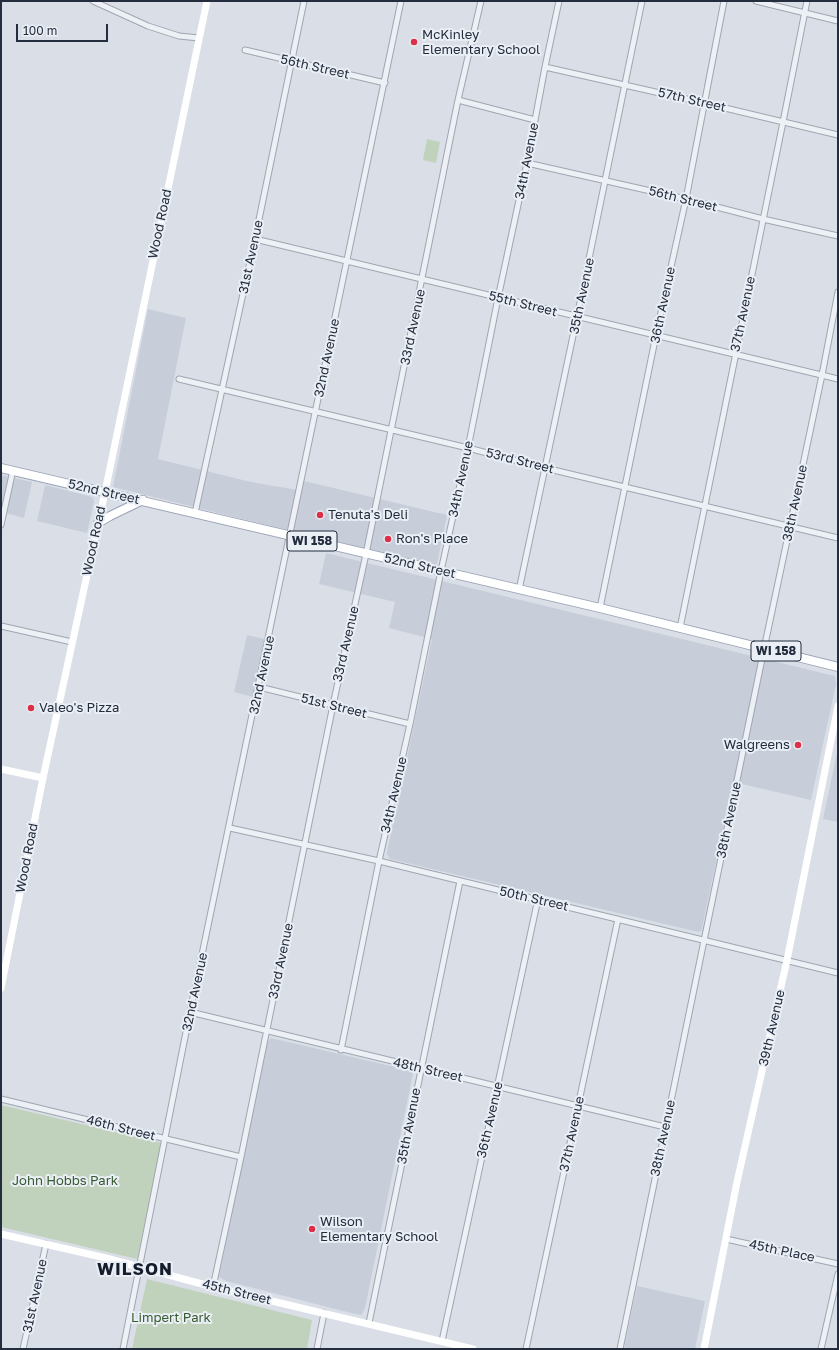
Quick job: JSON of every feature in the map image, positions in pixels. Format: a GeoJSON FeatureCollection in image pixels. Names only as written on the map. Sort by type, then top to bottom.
{"type":"FeatureCollection","features":[{"type":"Feature","properties":{"kind":"main road","name":"52nd Street"},"geometry":{"type":"LineString","coordinates":[[1,468],[600,608],[838,667]]}},
{"type":"Feature","properties":{"kind":"main road"},"geometry":{"type":"LineString","coordinates":[[98,523],[143,500]]}},
{"type":"Feature","properties":{"kind":"street"},"geometry":{"type":"LineString","coordinates":[[93,1],[148,26],[179,36],[199,38]]}},
{"type":"Feature","properties":{"kind":"street","name":"Wood Road"},"geometry":{"type":"LineString","coordinates":[[1,988],[3,968],[105,492],[206,1]]}},
{"type":"Feature","properties":{"kind":"street","name":"31st Avenue"},"geometry":{"type":"LineString","coordinates":[[195,513],[304,1]]}},
{"type":"Feature","properties":{"kind":"street","name":"32nd Avenue"},"geometry":{"type":"LineString","coordinates":[[122,1349],[190,1012],[291,536],[401,1]]}},
{"type":"Feature","properties":{"kind":"street","name":"33rd Avenue"},"geometry":{"type":"LineString","coordinates":[[213,1287],[305,844],[332,705],[366,554],[423,280],[458,100],[481,1]]}},
{"type":"Feature","properties":{"kind":"street","name":"34th Avenue"},"geometry":{"type":"LineString","coordinates":[[341,1050],[379,860],[410,724],[468,448],[559,1]]}},
{"type":"Feature","properties":{"kind":"street","name":"35th Avenue"},"geometry":{"type":"LineString","coordinates":[[519,590],[642,1]]}},
{"type":"Feature","properties":{"kind":"street","name":"36th Avenue"},"geometry":{"type":"LineString","coordinates":[[600,608],[656,335],[686,199],[724,1]]}},
{"type":"Feature","properties":{"kind":"street"},"geometry":{"type":"LineString","coordinates":[[756,1],[838,21]]}},
{"type":"Feature","properties":{"kind":"street","name":"37th Avenue"},"geometry":{"type":"LineString","coordinates":[[680,628],[807,1]]}},
{"type":"Feature","properties":{"kind":"street","name":"56th Street"},"geometry":{"type":"LineString","coordinates":[[245,50],[385,83]]}},
{"type":"Feature","properties":{"kind":"street","name":"57th Street"},"geometry":{"type":"LineString","coordinates":[[545,67],[838,135]]}},
{"type":"Feature","properties":{"kind":"street"},"geometry":{"type":"LineString","coordinates":[[458,100],[535,120]]}},
{"type":"Feature","properties":{"kind":"street","name":"56th Street"},"geometry":{"type":"LineString","coordinates":[[527,163],[686,199],[763,219],[838,236]]}},
{"type":"Feature","properties":{"kind":"street","name":"55th Street"},"geometry":{"type":"LineString","coordinates":[[254,239],[838,379]]}},
{"type":"Feature","properties":{"kind":"street","name":"38th Avenue"},"geometry":{"type":"LineString","coordinates":[[620,1349],[838,292]]}},
{"type":"Feature","properties":{"kind":"street","name":"53rd Street"},"geometry":{"type":"LineString","coordinates":[[179,379],[838,538]]}},
{"type":"Feature","properties":{"kind":"street"},"geometry":{"type":"LineString","coordinates":[[1,525],[13,470]]}},
{"type":"Feature","properties":{"kind":"street"},"geometry":{"type":"LineString","coordinates":[[1,626],[72,642]]}},
{"type":"Feature","properties":{"kind":"street","name":"51st Street"},"geometry":{"type":"LineString","coordinates":[[259,687],[410,724]]}},
{"type":"Feature","properties":{"kind":"street","name":"39th Avenue"},"geometry":{"type":"LineString","coordinates":[[704,1349],[737,1182],[787,960],[838,706]]}},
{"type":"Feature","properties":{"kind":"street"},"geometry":{"type":"LineString","coordinates":[[1,769],[43,778]]}},
{"type":"Feature","properties":{"kind":"street","name":"50th Street"},"geometry":{"type":"LineString","coordinates":[[230,828],[379,860],[838,973]]}},
{"type":"Feature","properties":{"kind":"street","name":"35th Avenue"},"geometry":{"type":"LineString","coordinates":[[369,1323],[460,881]]}},
{"type":"Feature","properties":{"kind":"street","name":"36th Avenue"},"geometry":{"type":"LineString","coordinates":[[442,1342],[538,899]]}},
{"type":"Feature","properties":{"kind":"street","name":"37th Avenue"},"geometry":{"type":"LineString","coordinates":[[526,1349],[618,919]]}},
{"type":"Feature","properties":{"kind":"street","name":"48th Street"},"geometry":{"type":"LineString","coordinates":[[190,1012],[341,1050],[665,1127]]}},
{"type":"Feature","properties":{"kind":"street","name":"46th Street"},"geometry":{"type":"LineString","coordinates":[[1,1099],[241,1157]]}},
{"type":"Feature","properties":{"kind":"street","name":"45th Street"},"geometry":{"type":"LineString","coordinates":[[1,1234],[139,1267],[213,1287],[473,1349]]}},
{"type":"Feature","properties":{"kind":"street","name":"45th Place"},"geometry":{"type":"LineString","coordinates":[[726,1239],[838,1264]]}},
{"type":"Feature","properties":{"kind":"street","name":"31st Avenue"},"geometry":{"type":"LineString","coordinates":[[23,1349],[46,1244]]}},
{"type":"Feature","properties":{"kind":"street"},"geometry":{"type":"LineString","coordinates":[[821,1349],[838,1274]]}},
{"type":"Feature","properties":{"kind":"street"},"geometry":{"type":"LineString","coordinates":[[317,1349],[324,1313]]}},
{"type":"Feature","properties":{"kind":"shaded area"},"geometry":{"type":"Polygon","coordinates":[[[148,309],[186,318],[158,459],[251,482],[298,490],[300,480],[447,515],[437,564],[421,563],[113,487],[148,309]]]}},
{"type":"Feature","properties":{"kind":"shaded area"},"geometry":{"type":"Polygon","coordinates":[[[1,475],[32,482],[24,518],[1,512],[1,475]]]}},
{"type":"Feature","properties":{"kind":"shaded area"},"geometry":{"type":"Polygon","coordinates":[[[45,485],[93,498],[94,502],[87,533],[37,521],[45,485]]]}},
{"type":"Feature","properties":{"kind":"shaded area"},"geometry":{"type":"Polygon","coordinates":[[[326,553],[835,676],[836,684],[811,800],[733,782],[702,928],[701,931],[698,932],[390,859],[387,854],[388,847],[432,639],[389,628],[395,602],[319,584],[326,553]]]}},
{"type":"Feature","properties":{"kind":"shaded area"},"geometry":{"type":"Polygon","coordinates":[[[247,635],[265,639],[253,697],[234,692],[247,635]]]}},
{"type":"Feature","properties":{"kind":"shaded area"},"geometry":{"type":"Polygon","coordinates":[[[838,748],[838,822],[823,819],[838,748]]]}},
{"type":"Feature","properties":{"kind":"shaded area"},"geometry":{"type":"Polygon","coordinates":[[[271,1038],[408,1070],[413,1074],[365,1308],[360,1315],[226,1281],[219,1277],[267,1043],[271,1038]]]}},
{"type":"Feature","properties":{"kind":"shaded area"},"geometry":{"type":"Polygon","coordinates":[[[637,1286],[705,1301],[695,1349],[624,1349],[637,1286]]]}},
{"type":"Feature","properties":{"kind":"green space"},"geometry":{"type":"Polygon","coordinates":[[[427,139],[440,142],[436,163],[423,160],[427,139]]]}},
{"type":"Feature","properties":{"kind":"green space","name":"John Hobbs Park"},"geometry":{"type":"Polygon","coordinates":[[[1,1105],[162,1143],[137,1259],[1,1227],[1,1105]]]}},
{"type":"Feature","properties":{"kind":"green space","name":"Limpert Park"},"geometry":{"type":"Polygon","coordinates":[[[147,1279],[312,1320],[307,1349],[132,1349],[147,1279]]]}},
{"type":"Feature","properties":{"kind":"place","name":"McKinley Elementary School"},"geometry":{"type":"Point","coordinates":[414,42]}},
{"type":"Feature","properties":{"kind":"place","name":"Tenuta's Deli"},"geometry":{"type":"Point","coordinates":[320,515]}},
{"type":"Feature","properties":{"kind":"place","name":"Ron's Place"},"geometry":{"type":"Point","coordinates":[388,539]}},
{"type":"Feature","properties":{"kind":"place","name":"Valeo's Pizza"},"geometry":{"type":"Point","coordinates":[31,708]}},
{"type":"Feature","properties":{"kind":"place","name":"Walgreens"},"geometry":{"type":"Point","coordinates":[798,745]}},
{"type":"Feature","properties":{"kind":"place","name":"Wilson Elementary School"},"geometry":{"type":"Point","coordinates":[312,1229]}},
{"type":"Feature","properties":{"kind":"district","name":"WILSON"},"geometry":{"type":"Point","coordinates":[135,1270]}}]}
